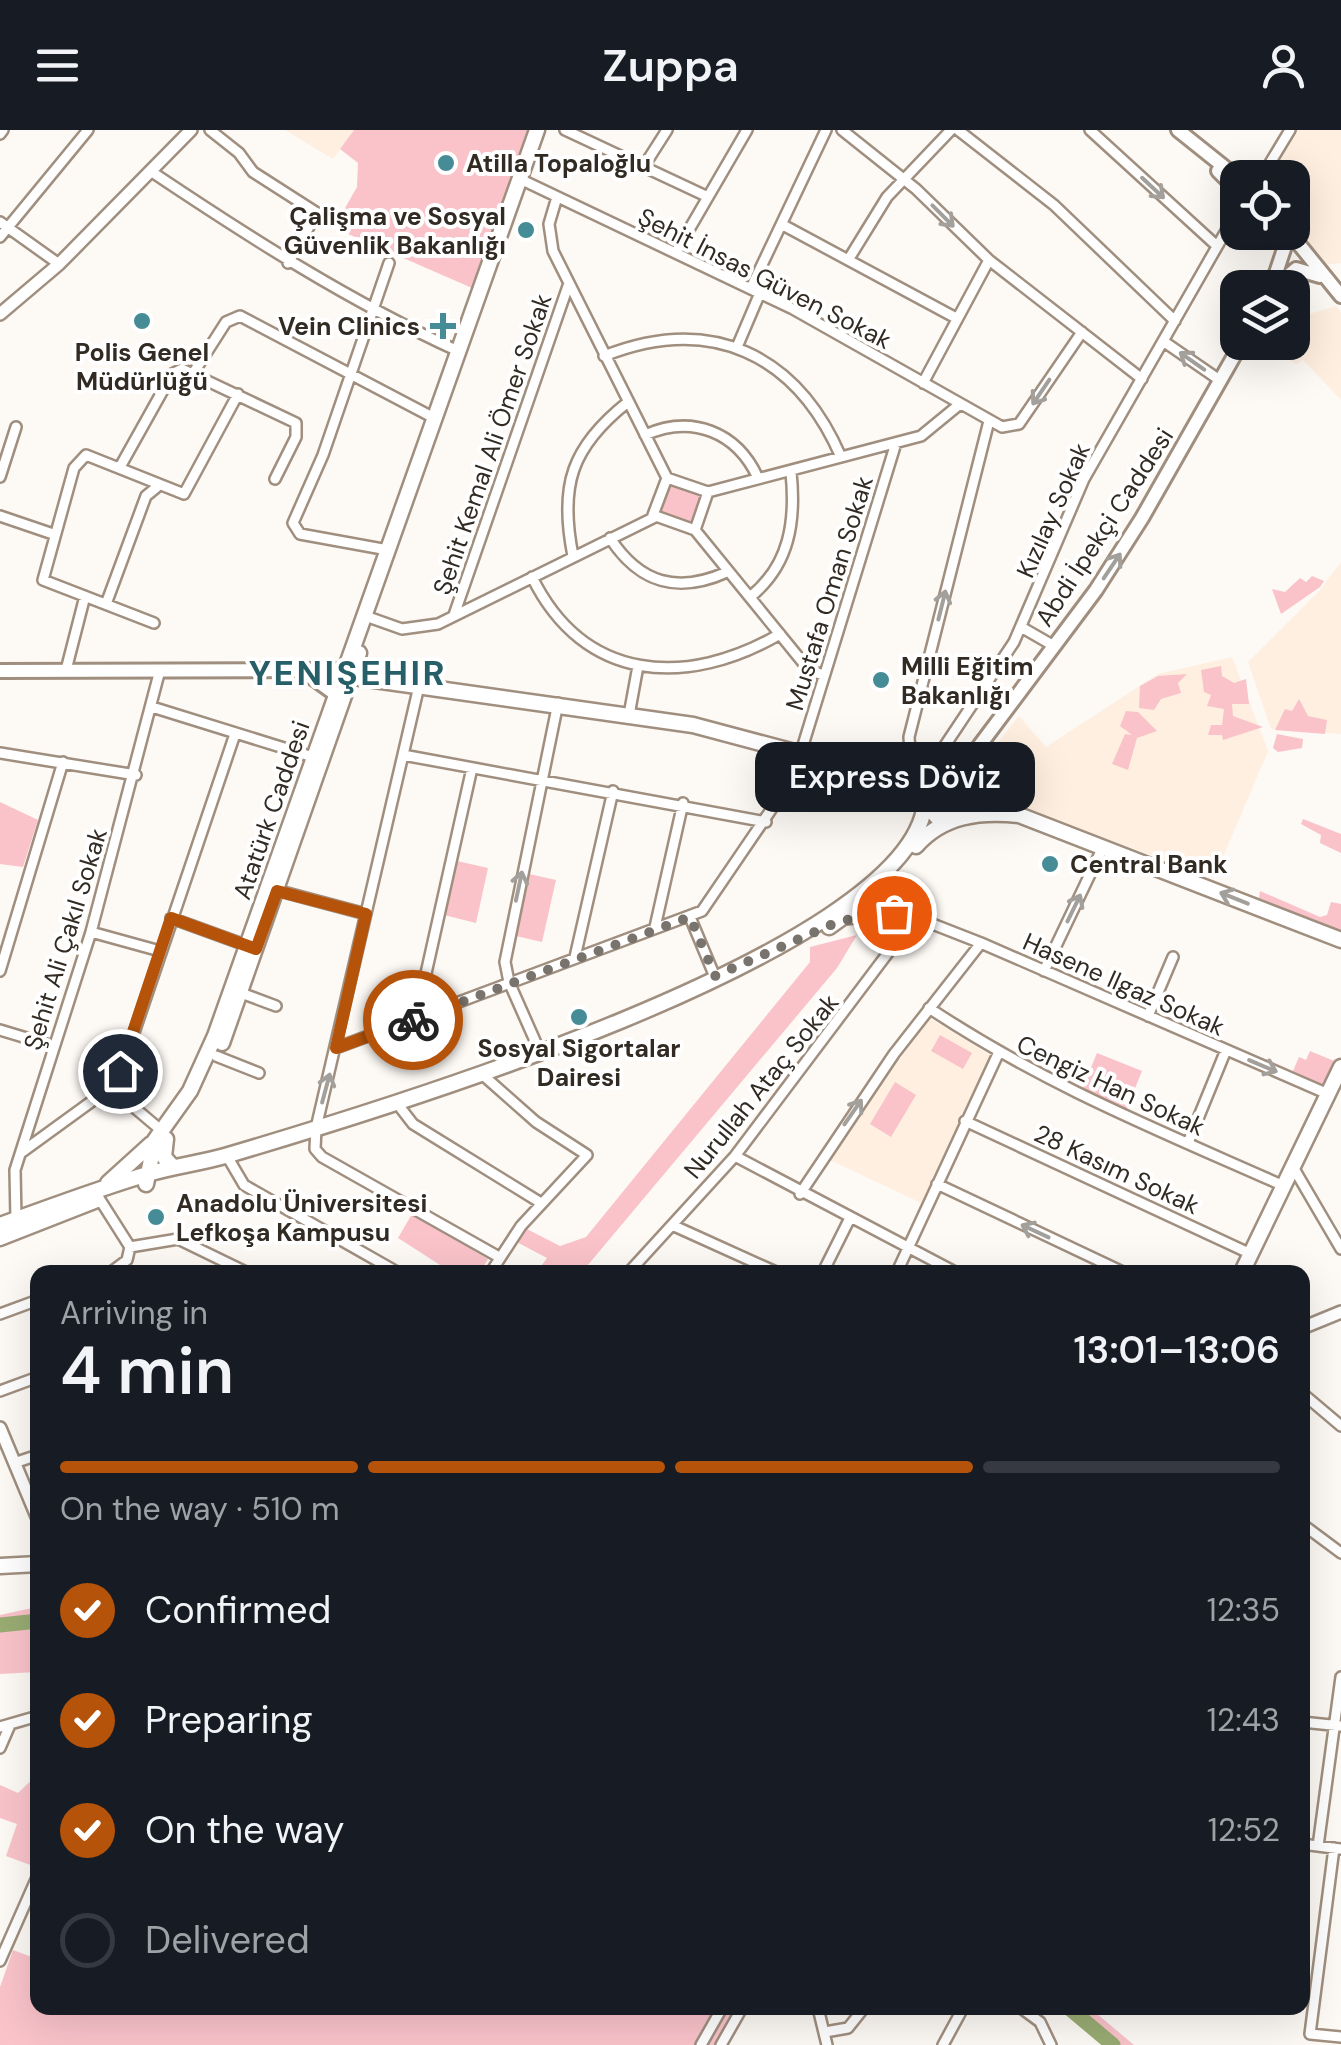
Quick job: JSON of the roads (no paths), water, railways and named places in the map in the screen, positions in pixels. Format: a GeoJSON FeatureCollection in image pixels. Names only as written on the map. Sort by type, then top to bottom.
{"type":"FeatureCollection","features":[{"type":"Feature","properties":{"kind":"main road","name":"Atatürk Caddesi"},"geometry":{"type":"LineString","coordinates":[[150,1178],[161,1136],[203,1064],[252,947],[537,130]]}},
{"type":"Feature","properties":{"kind":"main road"},"geometry":{"type":"LineString","coordinates":[[1178,130],[1220,164]]}},
{"type":"Feature","properties":{"kind":"main road"},"geometry":{"type":"LineString","coordinates":[[1198,146],[1220,171]]}},
{"type":"Feature","properties":{"kind":"main road"},"geometry":{"type":"LineString","coordinates":[[1303,250],[1341,296]]}},
{"type":"Feature","properties":{"kind":"main road"},"geometry":{"type":"LineString","coordinates":[[1310,274],[1327,280]]}},
{"type":"Feature","properties":{"kind":"main road","name":"Abdi İpekçi Caddesi"},"geometry":{"type":"LineString","coordinates":[[924,802],[928,785],[971,757],[1120,554],[1232,360]]}},
{"type":"Feature","properties":{"kind":"main road","name":"Atatürk Caddesi"},"geometry":{"type":"LineString","coordinates":[[355,650],[370,618],[388,553]]}},
{"type":"Feature","properties":{"kind":"main road"},"geometry":{"type":"LineString","coordinates":[[305,674],[325,669],[355,650],[372,676]]}},
{"type":"Feature","properties":{"kind":"main road"},"geometry":{"type":"LineString","coordinates":[[325,669],[346,674]]}},
{"type":"Feature","properties":{"kind":"main road"},"geometry":{"type":"LineString","coordinates":[[0,671],[160,670],[372,676],[693,726],[881,775],[912,780],[944,774]]}},
{"type":"Feature","properties":{"kind":"main road"},"geometry":{"type":"LineString","coordinates":[[305,674],[340,696],[372,676]]}},
{"type":"Feature","properties":{"kind":"main road","name":"Atatürk Caddesi"},"geometry":{"type":"LineString","coordinates":[[272,889],[312,757],[340,696]]}},
{"type":"Feature","properties":{"kind":"main road","name":"Abdi İpekçi Caddesi"},"geometry":{"type":"LineString","coordinates":[[992,729],[974,762],[972,787],[989,804],[1019,815]]}},
{"type":"Feature","properties":{"kind":"main road"},"geometry":{"type":"LineString","coordinates":[[881,775],[924,802],[937,817],[991,812],[1019,815],[1341,942]]}},
{"type":"Feature","properties":{"kind":"main road"},"geometry":{"type":"LineString","coordinates":[[0,1225],[484,1076],[715,976],[790,940],[863,898],[914,836],[924,802]]}},
{"type":"Feature","properties":{"kind":"main road"},"geometry":{"type":"LineString","coordinates":[[790,940],[840,921],[928,833],[963,817]]}},
{"type":"Feature","properties":{"kind":"main road","name":"Atatürk Caddesi"},"geometry":{"type":"LineString","coordinates":[[161,1136],[196,1100],[242,993],[252,947]]}},
{"type":"Feature","properties":{"kind":"main road"},"geometry":{"type":"LineString","coordinates":[[1246,1265],[1341,1066]]}},
{"type":"Feature","properties":{"kind":"main road"},"geometry":{"type":"LineString","coordinates":[[161,1136],[164,1157],[173,1167]]}},
{"type":"Feature","properties":{"kind":"main road"},"geometry":{"type":"LineString","coordinates":[[0,1238],[99,1192],[161,1136]]}},
{"type":"Feature","properties":{"kind":"main road"},"geometry":{"type":"LineString","coordinates":[[150,1178],[173,1167],[220,1158]]}},
{"type":"Feature","properties":{"kind":"main road"},"geometry":{"type":"LineString","coordinates":[[0,1566],[30,1564]]}},
{"type":"Feature","properties":{"kind":"street"},"geometry":{"type":"LineString","coordinates":[[0,237],[88,130]]}},
{"type":"Feature","properties":{"kind":"street"},"geometry":{"type":"LineString","coordinates":[[0,314],[59,264],[191,130]]}},
{"type":"Feature","properties":{"kind":"street"},"geometry":{"type":"LineString","coordinates":[[210,130],[239,154],[253,172],[317,213],[288,263]]}},
{"type":"Feature","properties":{"kind":"street"},"geometry":{"type":"LineString","coordinates":[[564,130],[706,196]]}},
{"type":"Feature","properties":{"kind":"street"},"geometry":{"type":"LineString","coordinates":[[644,166],[667,130]]}},
{"type":"Feature","properties":{"kind":"street"},"geometry":{"type":"LineString","coordinates":[[676,252],[747,130]]}},
{"type":"Feature","properties":{"kind":"street"},"geometry":{"type":"LineString","coordinates":[[736,347],[782,225],[826,130]]}},
{"type":"Feature","properties":{"kind":"street"},"geometry":{"type":"LineString","coordinates":[[842,130],[905,180],[988,260],[1142,378]]}},
{"type":"Feature","properties":{"kind":"street"},"geometry":{"type":"LineString","coordinates":[[850,257],[888,197],[955,130],[1054,205],[1175,322]]}},
{"type":"Feature","properties":{"kind":"street"},"geometry":{"type":"LineString","coordinates":[[1090,130],[1218,246]]}},
{"type":"Feature","properties":{"kind":"street"},"geometry":{"type":"LineString","coordinates":[[1272,160],[1290,130]]}},
{"type":"Feature","properties":{"kind":"street"},"geometry":{"type":"LineString","coordinates":[[152,172],[288,263],[372,311],[458,351]]}},
{"type":"Feature","properties":{"kind":"street","name":"Şehit İnsas Güven Sokak"},"geometry":{"type":"LineString","coordinates":[[520,179],[756,290],[989,420]]}},
{"type":"Feature","properties":{"kind":"street"},"geometry":{"type":"LineString","coordinates":[[557,197],[550,238],[568,286],[667,478],[708,492],[791,472],[931,431],[960,404]]}},
{"type":"Feature","properties":{"kind":"street"},"geometry":{"type":"LineString","coordinates":[[0,222],[59,264]]}},
{"type":"Feature","properties":{"kind":"street"},"geometry":{"type":"LineString","coordinates":[[782,225],[850,257],[956,318]]}},
{"type":"Feature","properties":{"kind":"street","name":"Kızılay Sokak"},"geometry":{"type":"LineString","coordinates":[[989,420],[909,737],[910,752],[923,760],[940,753],[1022,627],[1075,497],[1220,242]]}},
{"type":"Feature","properties":{"kind":"street"},"geometry":{"type":"LineString","coordinates":[[924,383],[988,260]]}},
{"type":"Feature","properties":{"kind":"street"},"geometry":{"type":"LineString","coordinates":[[388,553],[293,530],[390,262]]}},
{"type":"Feature","properties":{"kind":"street","name":"Şehit Kemal Ali Ömer Sokak"},"geometry":{"type":"LineString","coordinates":[[454,615],[568,286]]}},
{"type":"Feature","properties":{"kind":"street"},"geometry":{"type":"LineString","coordinates":[[194,372],[226,322],[236,316],[436,419]]}},
{"type":"Feature","properties":{"kind":"street"},"geometry":{"type":"LineString","coordinates":[[989,420],[1006,427],[1019,424],[1082,332]]}},
{"type":"Feature","properties":{"kind":"street"},"geometry":{"type":"LineString","coordinates":[[604,356],[640,342],[678,338],[736,347],[798,388],[822,419],[840,457]]}},
{"type":"Feature","properties":{"kind":"street"},"geometry":{"type":"LineString","coordinates":[[1163,341],[1221,381]]}},
{"type":"Feature","properties":{"kind":"street"},"geometry":{"type":"LineString","coordinates":[[120,467],[172,374],[182,369],[296,423],[296,437],[275,479]]}},
{"type":"Feature","properties":{"kind":"street"},"geometry":{"type":"LineString","coordinates":[[154,623],[42,577],[80,456],[120,467],[180,495],[190,490],[238,394]]}},
{"type":"Feature","properties":{"kind":"street"},"geometry":{"type":"LineString","coordinates":[[574,556],[566,510],[572,471],[597,429],[628,402]]}},
{"type":"Feature","properties":{"kind":"street"},"geometry":{"type":"LineString","coordinates":[[645,435],[675,426],[713,431],[744,454],[758,478]]}},
{"type":"Feature","properties":{"kind":"street"},"geometry":{"type":"LineString","coordinates":[[0,477],[16,427]]}},
{"type":"Feature","properties":{"kind":"street","name":"Mustafa Oman Sokak"},"geometry":{"type":"LineString","coordinates":[[690,917],[712,901],[766,822],[804,756],[823,675],[896,443]]}},
{"type":"Feature","properties":{"kind":"street"},"geometry":{"type":"LineString","coordinates":[[750,598],[776,568],[789,539],[794,507],[791,472]]}},
{"type":"Feature","properties":{"kind":"street"},"geometry":{"type":"LineString","coordinates":[[654,517],[667,478]]}},
{"type":"Feature","properties":{"kind":"street"},"geometry":{"type":"LineString","coordinates":[[106,604],[146,496],[157,487]]}},
{"type":"Feature","properties":{"kind":"street"},"geometry":{"type":"LineString","coordinates":[[694,530],[708,492]]}},
{"type":"Feature","properties":{"kind":"street"},"geometry":{"type":"LineString","coordinates":[[0,516],[53,534]]}},
{"type":"Feature","properties":{"kind":"street"},"geometry":{"type":"LineString","coordinates":[[370,618],[412,630],[454,615],[654,517],[694,530],[809,670],[823,675]]}},
{"type":"Feature","properties":{"kind":"street"},"geometry":{"type":"LineString","coordinates":[[610,538],[638,571],[662,583],[702,583],[727,572]]}},
{"type":"Feature","properties":{"kind":"street"},"geometry":{"type":"LineString","coordinates":[[532,577],[566,626],[606,654],[638,666],[694,669],[723,662],[780,634]]}},
{"type":"Feature","properties":{"kind":"street"},"geometry":{"type":"LineString","coordinates":[[66,670],[85,596]]}},
{"type":"Feature","properties":{"kind":"street"},"geometry":{"type":"LineString","coordinates":[[1022,627],[1054,646]]}},
{"type":"Feature","properties":{"kind":"street"},"geometry":{"type":"LineString","coordinates":[[629,715],[638,666]]}},
{"type":"Feature","properties":{"kind":"street","name":"Şehit Ali Çakıl Sokak"},"geometry":{"type":"LineString","coordinates":[[16,1219],[12,1191],[20,1153],[91,932],[136,775],[160,670]]}},
{"type":"Feature","properties":{"kind":"street"},"geometry":{"type":"LineString","coordinates":[[419,683],[316,1128],[315,1148],[322,1157],[499,1257]]}},
{"type":"Feature","properties":{"kind":"street"},"geometry":{"type":"LineString","coordinates":[[541,1054],[509,982],[508,936],[558,703]]}},
{"type":"Feature","properties":{"kind":"street"},"geometry":{"type":"LineString","coordinates":[[152,707],[312,757]]}},
{"type":"Feature","properties":{"kind":"street"},"geometry":{"type":"LineString","coordinates":[[20,1153],[117,1083],[235,734]]}},
{"type":"Feature","properties":{"kind":"street"},"geometry":{"type":"LineString","coordinates":[[0,753],[136,775]]}},
{"type":"Feature","properties":{"kind":"street"},"geometry":{"type":"LineString","coordinates":[[403,756],[613,791],[766,822]]}},
{"type":"Feature","properties":{"kind":"street"},"geometry":{"type":"LineString","coordinates":[[1,964],[62,762]]}},
{"type":"Feature","properties":{"kind":"street"},"geometry":{"type":"LineString","coordinates":[[416,1018],[472,768]]}},
{"type":"Feature","properties":{"kind":"street"},"geometry":{"type":"LineString","coordinates":[[575,957],[613,791]]}},
{"type":"Feature","properties":{"kind":"street"},"geometry":{"type":"LineString","coordinates":[[655,928],[683,804]]}},
{"type":"Feature","properties":{"kind":"street"},"geometry":{"type":"LineString","coordinates":[[1044,970],[1104,846]]}},
{"type":"Feature","properties":{"kind":"street"},"geometry":{"type":"LineString","coordinates":[[272,889],[366,914]]}},
{"type":"Feature","properties":{"kind":"street","name":"Hasene Ilgaz Sokak"},"geometry":{"type":"LineString","coordinates":[[863,898],[981,943],[1328,1094]]}},
{"type":"Feature","properties":{"kind":"street"},"geometry":{"type":"LineString","coordinates":[[840,921],[903,912]]}},
{"type":"Feature","properties":{"kind":"street"},"geometry":{"type":"LineString","coordinates":[[336,1048],[690,917],[715,976]]}},
{"type":"Feature","properties":{"kind":"street","name":"Nurullah Ataç Sokak"},"geometry":{"type":"LineString","coordinates":[[636,1265],[734,1156],[915,917]]}},
{"type":"Feature","properties":{"kind":"street"},"geometry":{"type":"LineString","coordinates":[[171,918],[252,947]]}},
{"type":"Feature","properties":{"kind":"street"},"geometry":{"type":"LineString","coordinates":[[91,932],[160,951]]}},
{"type":"Feature","properties":{"kind":"street"},"geometry":{"type":"LineString","coordinates":[[800,1194],[824,1154],[929,1008],[981,943]]}},
{"type":"Feature","properties":{"kind":"street"},"geometry":{"type":"LineString","coordinates":[[1148,1016],[1173,957]]}},
{"type":"Feature","properties":{"kind":"street"},"geometry":{"type":"LineString","coordinates":[[242,993],[276,1006]]}},
{"type":"Feature","properties":{"kind":"street","name":"Cengiz Han Sokak"},"geometry":{"type":"LineString","coordinates":[[929,1008],[998,1054],[1073,1094],[1284,1186]]}},
{"type":"Feature","properties":{"kind":"street"},"geometry":{"type":"LineString","coordinates":[[0,1030],[54,1046]]}},
{"type":"Feature","properties":{"kind":"street"},"geometry":{"type":"LineString","coordinates":[[1188,1143],[1226,1050]]}},
{"type":"Feature","properties":{"kind":"street"},"geometry":{"type":"LineString","coordinates":[[900,1265],[998,1054]]}},
{"type":"Feature","properties":{"kind":"street"},"geometry":{"type":"LineString","coordinates":[[216,1056],[258,1073]]}},
{"type":"Feature","properties":{"kind":"street"},"geometry":{"type":"LineString","coordinates":[[484,1076],[536,1122],[587,1154],[541,1203],[495,1265]]}},
{"type":"Feature","properties":{"kind":"street"},"geometry":{"type":"LineString","coordinates":[[117,1083],[130,1104],[161,1136]]}},
{"type":"Feature","properties":{"kind":"street"},"geometry":{"type":"LineString","coordinates":[[396,1102],[413,1124],[541,1203]]}},
{"type":"Feature","properties":{"kind":"street","name":"28 Kasım Sokak"},"geometry":{"type":"LineString","coordinates":[[966,1122],[1251,1254]]}},
{"type":"Feature","properties":{"kind":"street"},"geometry":{"type":"LineString","coordinates":[[734,1156],[940,1265]]}},
{"type":"Feature","properties":{"kind":"street"},"geometry":{"type":"LineString","coordinates":[[220,1158],[244,1185],[385,1265]]}},
{"type":"Feature","properties":{"kind":"street"},"geometry":{"type":"LineString","coordinates":[[1293,1167],[1341,1250]]}},
{"type":"Feature","properties":{"kind":"street"},"geometry":{"type":"LineString","coordinates":[[937,1184],[1108,1265]]}},
{"type":"Feature","properties":{"kind":"street"},"geometry":{"type":"LineString","coordinates":[[99,1192],[130,1248],[128,1260],[121,1265]]}},
{"type":"Feature","properties":{"kind":"street"},"geometry":{"type":"LineString","coordinates":[[827,1265],[849,1220]]}},
{"type":"Feature","properties":{"kind":"street"},"geometry":{"type":"LineString","coordinates":[[672,1226],[760,1265]]}},
{"type":"Feature","properties":{"kind":"street"},"geometry":{"type":"LineString","coordinates":[[130,1248],[178,1239],[232,1265]]}},
{"type":"Feature","properties":{"kind":"street"},"geometry":{"type":"LineString","coordinates":[[0,1314],[30,1303]]}},
{"type":"Feature","properties":{"kind":"street"},"geometry":{"type":"LineString","coordinates":[[1310,1325],[1341,1312]]}},
{"type":"Feature","properties":{"kind":"street"},"geometry":{"type":"LineString","coordinates":[[0,1391],[30,1380]]}},
{"type":"Feature","properties":{"kind":"street"},"geometry":{"type":"LineString","coordinates":[[1310,1400],[1341,1426]]}},
{"type":"Feature","properties":{"kind":"street"},"geometry":{"type":"LineString","coordinates":[[0,1428],[30,1500]]}},
{"type":"Feature","properties":{"kind":"street"},"geometry":{"type":"LineString","coordinates":[[14,1463],[30,1458]]}},
{"type":"Feature","properties":{"kind":"street"},"geometry":{"type":"LineString","coordinates":[[1310,1530],[1341,1553]]}},
{"type":"Feature","properties":{"kind":"street"},"geometry":{"type":"LineString","coordinates":[[1318,1846],[1341,1676]]}},
{"type":"Feature","properties":{"kind":"street"},"geometry":{"type":"LineString","coordinates":[[0,1748],[5,1726],[30,1718]]}},
{"type":"Feature","properties":{"kind":"street"},"geometry":{"type":"LineString","coordinates":[[1310,1723],[1336,1726]]}},
{"type":"Feature","properties":{"kind":"street"},"geometry":{"type":"LineString","coordinates":[[1310,1845],[1338,1848],[1310,2034],[1341,2037]]}},
{"type":"Feature","properties":{"kind":"street"},"geometry":{"type":"LineString","coordinates":[[0,1962],[30,1893]]}},
{"type":"Feature","properties":{"kind":"street"},"geometry":{"type":"LineString","coordinates":[[701,2045],[718,2015]]}},
{"type":"Feature","properties":{"kind":"street"},"geometry":{"type":"LineString","coordinates":[[720,2045],[738,2015]]}},
{"type":"Feature","properties":{"kind":"street"},"geometry":{"type":"LineString","coordinates":[[820,2015],[827,2045]]}},
{"type":"Feature","properties":{"kind":"street"},"geometry":{"type":"LineString","coordinates":[[824,2032],[848,2028],[858,2015]]}},
{"type":"Feature","properties":{"kind":"street"},"geometry":{"type":"LineString","coordinates":[[943,2045],[959,2015]]}},
{"type":"Feature","properties":{"kind":"street"},"geometry":{"type":"LineString","coordinates":[[1030,2015],[1040,2022],[1051,2045]]}},
{"type":"Feature","properties":{"kind":"waterway"},"geometry":{"type":"LineString","coordinates":[[0,1625],[30,1622]]}},
{"type":"Feature","properties":{"kind":"waterway"},"geometry":{"type":"LineString","coordinates":[[1077,2015],[1113,2045]]}},
{"type":"Feature","properties":{"kind":"place","name":"Atilla Topaloğlu"},"geometry":{"type":"Point","coordinates":[446,163]}},
{"type":"Feature","properties":{"kind":"place","name":"Çalişma ve Sosyal Güvenlik Bakanlığı"},"geometry":{"type":"Point","coordinates":[526,230]}},
{"type":"Feature","properties":{"kind":"place","name":"Polis Genel Müdürlüğü"},"geometry":{"type":"Point","coordinates":[142,321]}},
{"type":"Feature","properties":{"kind":"place","name":"Vein Clinics"},"geometry":{"type":"Point","coordinates":[443,326]}},
{"type":"Feature","properties":{"kind":"place","name":"Milli Eğitim Bakanlığı"},"geometry":{"type":"Point","coordinates":[881,680]}},
{"type":"Feature","properties":{"kind":"place","name":"Central Bank"},"geometry":{"type":"Point","coordinates":[1050,864]}},
{"type":"Feature","properties":{"kind":"place","name":"Express Döviz"},"geometry":{"type":"Point","coordinates":[894,913]}},
{"type":"Feature","properties":{"kind":"place","name":"Sosyal Sigortalar Dairesi"},"geometry":{"type":"Point","coordinates":[579,1017]}},
{"type":"Feature","properties":{"kind":"place","name":"Anadolu Üniversitesi Lefkoşa Kampusu"},"geometry":{"type":"Point","coordinates":[156,1217]}},
{"type":"Feature","properties":{"kind":"district","name":"YENIŞEHIR"},"geometry":{"type":"Point","coordinates":[348,673]}}]}
